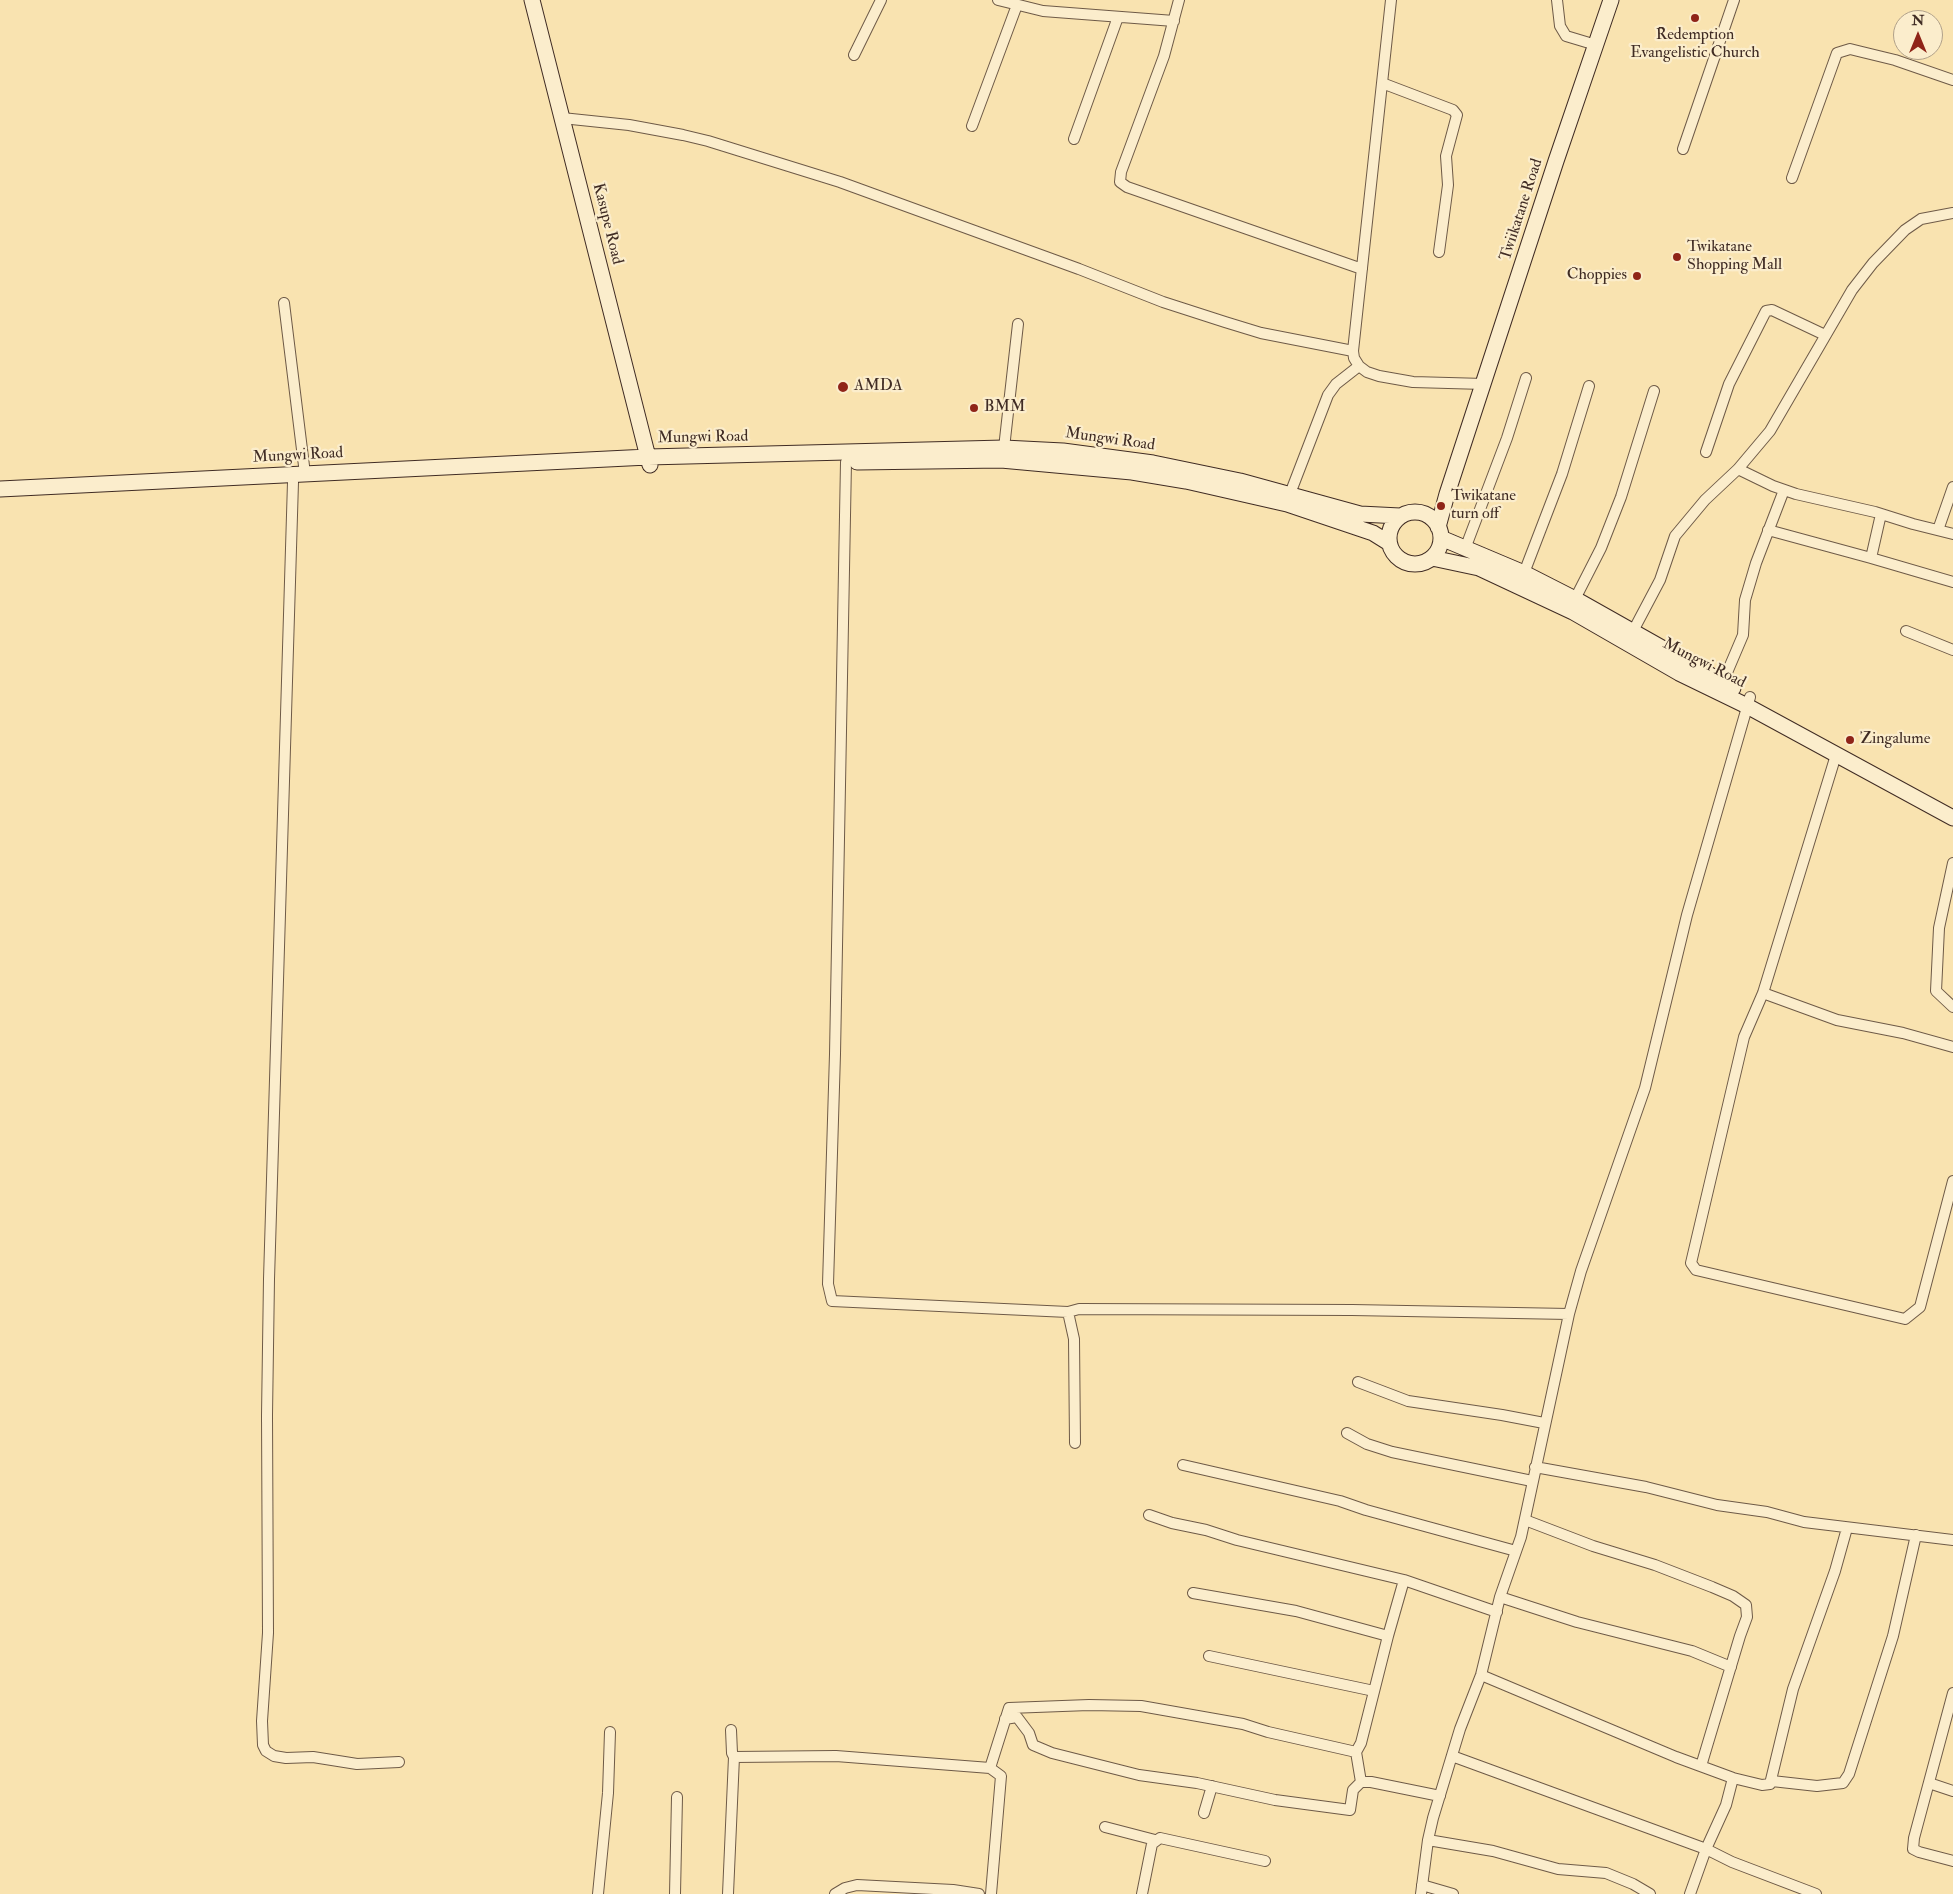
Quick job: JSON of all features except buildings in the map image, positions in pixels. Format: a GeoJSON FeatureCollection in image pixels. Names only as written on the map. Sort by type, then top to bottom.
{"type":"FeatureCollection","features":[{"type":"Feature","properties":{"kind":"main road","name":"Kasupe Road"},"geometry":{"type":"LineString","coordinates":[[532,0],[649,461]]}},
{"type":"Feature","properties":{"kind":"main road","name":"Twiikatane Road"},"geometry":{"type":"LineString","coordinates":[[1440,533],[1447,494],[1611,0]]}},
{"type":"Feature","properties":{"kind":"main road","name":"Mungwi Road"},"geometry":{"type":"LineString","coordinates":[[0,495],[649,461],[1004,448],[1063,451],[1153,463],[1240,480],[1373,533],[1389,543]]}},
{"type":"Feature","properties":{"kind":"main road","name":"Mungwi Road"},"geometry":{"type":"LineString","coordinates":[[649,461],[846,462],[1002,460],[1132,472],[1288,499],[1360,514],[1400,516]]}},
{"type":"Feature","properties":{"kind":"main road","name":"Mungwi Road"},"geometry":{"type":"LineString","coordinates":[[0,488],[299,478]]}},
{"type":"Feature","properties":{"kind":"main road"},"geometry":{"type":"LineString","coordinates":[[1424,513],[1447,494]]}},
{"type":"Feature","properties":{"kind":"main road"},"geometry":{"type":"LineString","coordinates":[[1416,512],[1430,516],[1440,533],[1440,546],[1432,558],[1415,564],[1406,562],[1393,552],[1389,543],[1390,528],[1400,516],[1416,512]]}},
{"type":"Feature","properties":{"kind":"main road","name":"Mungwi Road"},"geometry":{"type":"LineString","coordinates":[[1440,533],[1465,549],[1524,572],[1575,599],[1632,633],[1723,682],[1749,702],[1836,755],[1953,818]]}},
{"type":"Feature","properties":{"kind":"main road","name":"Mungwi Road"},"geometry":{"type":"LineString","coordinates":[[1432,558],[1479,568],[1516,584],[1573,612],[1679,673],[1749,702],[1953,808]]}},
{"type":"Feature","properties":{"kind":"street"},"geometry":{"type":"LineString","coordinates":[[854,55],[881,0]]}},
{"type":"Feature","properties":{"kind":"street"},"geometry":{"type":"LineString","coordinates":[[998,0],[1043,11],[1174,21]]}},
{"type":"Feature","properties":{"kind":"street"},"geometry":{"type":"LineString","coordinates":[[1179,0],[1150,97],[1121,172],[1120,182],[1127,187],[1328,259],[1362,269]]}},
{"type":"Feature","properties":{"kind":"street"},"geometry":{"type":"LineString","coordinates":[[1391,0],[1352,351],[1359,366],[1367,372],[1378,376],[1414,382],[1484,384]]}},
{"type":"Feature","properties":{"kind":"street"},"geometry":{"type":"LineString","coordinates":[[1557,0],[1560,26],[1566,36],[1596,45]]}},
{"type":"Feature","properties":{"kind":"street"},"geometry":{"type":"LineString","coordinates":[[1683,149],[1734,0]]}},
{"type":"Feature","properties":{"kind":"street"},"geometry":{"type":"LineString","coordinates":[[972,126],[1017,5]]}},
{"type":"Feature","properties":{"kind":"street"},"geometry":{"type":"LineString","coordinates":[[1074,139],[1118,16]]}},
{"type":"Feature","properties":{"kind":"street"},"geometry":{"type":"LineString","coordinates":[[1792,178],[1837,53],[1850,49],[1895,60],[1953,80]]}},
{"type":"Feature","properties":{"kind":"street"},"geometry":{"type":"LineString","coordinates":[[1382,83],[1453,110],[1457,115],[1446,156],[1448,184],[1439,252]]}},
{"type":"Feature","properties":{"kind":"street"},"geometry":{"type":"LineString","coordinates":[[562,118],[629,125],[708,141],[858,188],[1070,265],[1163,302],[1224,322],[1291,340],[1352,351]]}},
{"type":"Feature","properties":{"kind":"street"},"geometry":{"type":"LineString","coordinates":[[1632,633],[1660,580],[1674,536],[1770,431],[1852,290],[1873,263],[1905,230],[1921,219],[1953,213]]}},
{"type":"Feature","properties":{"kind":"street"},"geometry":{"type":"LineString","coordinates":[[284,303],[299,478],[269,1279],[268,1633],[262,1721],[263,1745],[266,1751],[274,1756],[286,1758],[314,1757],[357,1764],[399,1762]]}},
{"type":"Feature","properties":{"kind":"street"},"geometry":{"type":"LineString","coordinates":[[1706,452],[1729,384],[1766,311],[1772,310],[1825,335]]}},
{"type":"Feature","properties":{"kind":"street"},"geometry":{"type":"LineString","coordinates":[[1004,448],[1018,324]]}},
{"type":"Feature","properties":{"kind":"street"},"geometry":{"type":"LineString","coordinates":[[1288,499],[1328,395],[1341,380],[1359,366]]}},
{"type":"Feature","properties":{"kind":"street"},"geometry":{"type":"LineString","coordinates":[[1465,549],[1507,438],[1526,378]]}},
{"type":"Feature","properties":{"kind":"street"},"geometry":{"type":"LineString","coordinates":[[1524,572],[1562,474],[1589,386]]}},
{"type":"Feature","properties":{"kind":"street"},"geometry":{"type":"LineString","coordinates":[[1575,599],[1600,548],[1621,497],[1654,390]]}},
{"type":"Feature","properties":{"kind":"street"},"geometry":{"type":"LineString","coordinates":[[846,462],[835,1054],[828,1284],[832,1302],[1068,1312],[1079,1309],[1352,1310],[1569,1314]]}},
{"type":"Feature","properties":{"kind":"street"},"geometry":{"type":"LineString","coordinates":[[1738,468],[1751,476],[1784,490],[1953,534]]}},
{"type":"Feature","properties":{"kind":"street"},"geometry":{"type":"LineString","coordinates":[[1938,530],[1953,488]]}},
{"type":"Feature","properties":{"kind":"street"},"geometry":{"type":"LineString","coordinates":[[1723,682],[1743,635],[1745,600],[1756,562],[1784,490]]}},
{"type":"Feature","properties":{"kind":"street"},"geometry":{"type":"LineString","coordinates":[[1871,558],[1882,514]]}},
{"type":"Feature","properties":{"kind":"street"},"geometry":{"type":"LineString","coordinates":[[1768,530],[1953,582]]}},
{"type":"Feature","properties":{"kind":"street"},"geometry":{"type":"LineString","coordinates":[[1906,631],[1953,650]]}},
{"type":"Feature","properties":{"kind":"street"},"geometry":{"type":"LineString","coordinates":[[1453,1894],[1421,1889],[1428,1840],[1460,1729],[1481,1675],[1500,1598],[1526,1520],[1532,1481],[1569,1314],[1581,1271],[1645,1088],[1687,915],[1749,702]]}},
{"type":"Feature","properties":{"kind":"street"},"geometry":{"type":"LineString","coordinates":[[1836,755],[1763,993],[1742,1046],[1691,1263],[1696,1270],[1905,1319],[1920,1307],[1953,1181]]}},
{"type":"Feature","properties":{"kind":"street"},"geometry":{"type":"LineString","coordinates":[[1953,864],[1939,928],[1936,991],[1953,1007]]}},
{"type":"Feature","properties":{"kind":"street"},"geometry":{"type":"LineString","coordinates":[[1763,993],[1837,1020],[1903,1033],[1953,1047]]}},
{"type":"Feature","properties":{"kind":"street"},"geometry":{"type":"LineString","coordinates":[[1068,1312],[1074,1339],[1075,1443]]}},
{"type":"Feature","properties":{"kind":"street"},"geometry":{"type":"LineString","coordinates":[[1358,1382],[1408,1400],[1502,1414],[1544,1424]]}},
{"type":"Feature","properties":{"kind":"street"},"geometry":{"type":"LineString","coordinates":[[1347,1433],[1367,1444],[1392,1452],[1532,1481]]}},
{"type":"Feature","properties":{"kind":"street"},"geometry":{"type":"LineString","coordinates":[[1183,1465],[1340,1501],[1366,1510],[1516,1551]]}},
{"type":"Feature","properties":{"kind":"street"},"geometry":{"type":"LineString","coordinates":[[1535,1467],[1646,1487],[1717,1505],[1767,1512],[1804,1522],[1953,1540]]}},
{"type":"Feature","properties":{"kind":"street"},"geometry":{"type":"LineString","coordinates":[[1149,1516],[1237,1540],[1404,1580],[1497,1612]]}},
{"type":"Feature","properties":{"kind":"street"},"geometry":{"type":"LineString","coordinates":[[1526,1520],[1593,1546],[1655,1565],[1712,1587],[1742,1601],[1748,1609],[1747,1618],[1701,1766]]}},
{"type":"Feature","properties":{"kind":"street"},"geometry":{"type":"LineString","coordinates":[[1481,1675],[1701,1766],[1733,1778],[1767,1785],[1772,1781],[1793,1689],[1835,1571],[1847,1528]]}},
{"type":"Feature","properties":{"kind":"street"},"geometry":{"type":"LineString","coordinates":[[1772,1781],[1817,1786],[1843,1783],[1849,1774],[1893,1636],[1916,1535]]}},
{"type":"Feature","properties":{"kind":"street"},"geometry":{"type":"LineString","coordinates":[[1361,1782],[1356,1752],[1361,1744],[1404,1580]]}},
{"type":"Feature","properties":{"kind":"street"},"geometry":{"type":"LineString","coordinates":[[1193,1593],[1296,1611],[1388,1636]]}},
{"type":"Feature","properties":{"kind":"street"},"geometry":{"type":"LineString","coordinates":[[1500,1598],[1577,1622],[1692,1651],[1731,1667]]}},
{"type":"Feature","properties":{"kind":"street"},"geometry":{"type":"LineString","coordinates":[[1209,1656],[1374,1691]]}},
{"type":"Feature","properties":{"kind":"street"},"geometry":{"type":"LineString","coordinates":[[1953,1693],[1914,1838],[1913,1849],[1953,1861]]}},
{"type":"Feature","properties":{"kind":"street"},"geometry":{"type":"LineString","coordinates":[[990,1768],[1009,1708],[1089,1705],[1141,1706],[1242,1724],[1268,1732],[1356,1752]]}},
{"type":"Feature","properties":{"kind":"street"},"geometry":{"type":"LineString","coordinates":[[1005,1720],[1017,1717],[1029,1734],[1033,1745],[1052,1752],[1139,1775],[1212,1786],[1275,1800],[1350,1810],[1353,1790],[1361,1782],[1371,1782],[1440,1796]]}},
{"type":"Feature","properties":{"kind":"street"},"geometry":{"type":"LineString","coordinates":[[728,1894],[734,1757],[732,1754],[731,1730]]}},
{"type":"Feature","properties":{"kind":"street"},"geometry":{"type":"LineString","coordinates":[[598,1894],[608,1793],[610,1732]]}},
{"type":"Feature","properties":{"kind":"street"},"geometry":{"type":"LineString","coordinates":[[734,1757],[836,1756],[990,1768],[1001,1776],[991,1894]]}},
{"type":"Feature","properties":{"kind":"street"},"geometry":{"type":"LineString","coordinates":[[1452,1756],[1706,1849],[1732,1862],[1816,1894]]}},
{"type":"Feature","properties":{"kind":"street"},"geometry":{"type":"LineString","coordinates":[[1690,1894],[1706,1849],[1726,1805],[1733,1778]]}},
{"type":"Feature","properties":{"kind":"street"},"geometry":{"type":"LineString","coordinates":[[1929,1783],[1953,1791]]}},
{"type":"Feature","properties":{"kind":"street"},"geometry":{"type":"LineString","coordinates":[[1204,1813],[1212,1786]]}},
{"type":"Feature","properties":{"kind":"street"},"geometry":{"type":"LineString","coordinates":[[675,1894],[677,1797]]}},
{"type":"Feature","properties":{"kind":"street"},"geometry":{"type":"LineString","coordinates":[[1105,1827],[1155,1840],[1160,1838],[1169,1839],[1265,1861]]}},
{"type":"Feature","properties":{"kind":"street"},"geometry":{"type":"LineString","coordinates":[[1142,1894],[1149,1854],[1155,1840]]}},
{"type":"Feature","properties":{"kind":"street"},"geometry":{"type":"LineString","coordinates":[[1428,1840],[1493,1851],[1558,1870],[1606,1873],[1633,1884],[1650,1894]]}},
{"type":"Feature","properties":{"kind":"street"},"geometry":{"type":"LineString","coordinates":[[835,1894],[857,1885],[953,1890],[979,1894]]}},
{"type":"Feature","properties":{"kind":"place","name":"Redemption Evangelistic Church"},"geometry":{"type":"Point","coordinates":[1695,18]}},
{"type":"Feature","properties":{"kind":"place","name":"Twikatane Shopping Mall"},"geometry":{"type":"Point","coordinates":[1677,257]}},
{"type":"Feature","properties":{"kind":"place","name":"Choppies"},"geometry":{"type":"Point","coordinates":[1637,276]}},
{"type":"Feature","properties":{"kind":"place","name":"AMDA"},"geometry":{"type":"Point","coordinates":[843,387]}},
{"type":"Feature","properties":{"kind":"place","name":"BMM"},"geometry":{"type":"Point","coordinates":[974,408]}},
{"type":"Feature","properties":{"kind":"place","name":"Twikatane turn off"},"geometry":{"type":"Point","coordinates":[1441,506]}},
{"type":"Feature","properties":{"kind":"place","name":"Zingalume"},"geometry":{"type":"Point","coordinates":[1850,740]}}]}
